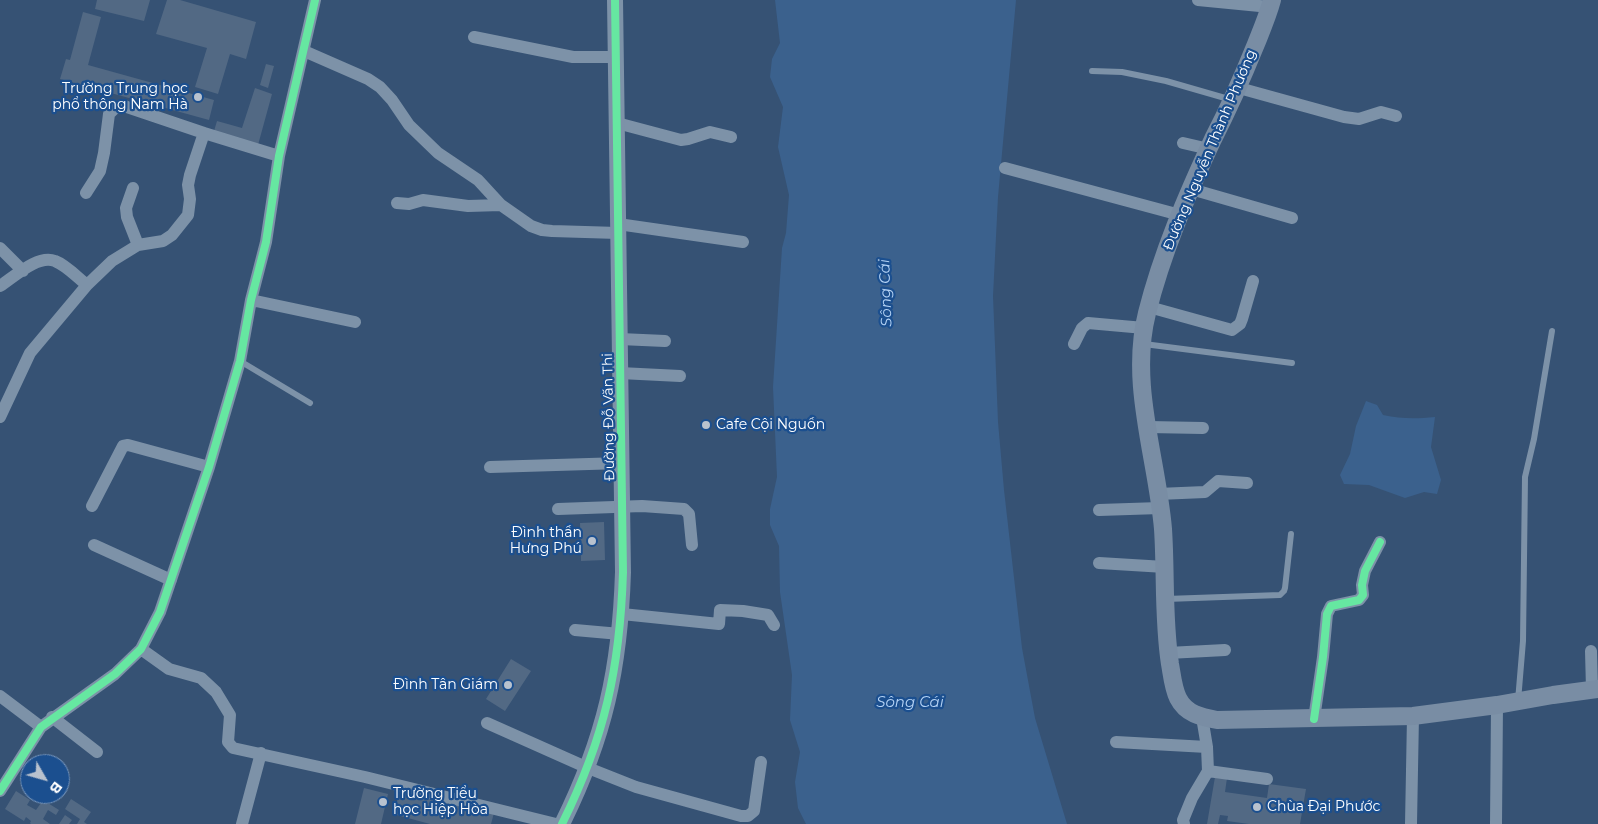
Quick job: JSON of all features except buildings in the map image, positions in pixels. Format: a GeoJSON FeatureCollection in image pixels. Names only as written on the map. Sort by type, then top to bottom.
{"type":"FeatureCollection","features":[{"type":"Feature","properties":{"kind":"main road","name":"Đường Nguyễn Thành Phương"},"geometry":{"type":"LineString","coordinates":[[1271,3],[1236,94],[1191,189],[1165,253],[1149,307],[1143,336],[1142,384],[1159,501],[1165,567],[1168,653],[1178,698],[1189,711],[1202,717],[1225,721],[1412,716],[1497,706],[1595,689]]}},
{"type":"Feature","properties":{"kind":"street"},"geometry":{"type":"LineString","coordinates":[[0,791],[41,727],[115,674],[141,649],[160,612],[209,467],[240,361],[251,300],[266,242],[279,156],[315,0]]}},
{"type":"Feature","properties":{"kind":"street","name":"Đường Đỗ Văn Thi"},"geometry":{"type":"LineString","coordinates":[[562,824],[588,768],[606,711],[622,614],[622,463],[615,0]]}},
{"type":"Feature","properties":{"kind":"street"},"geometry":{"type":"LineString","coordinates":[[1198,0],[1271,3]]}},
{"type":"Feature","properties":{"kind":"street"},"geometry":{"type":"LineString","coordinates":[[474,37],[573,57],[616,57]]}},
{"type":"Feature","properties":{"kind":"street"},"geometry":{"type":"LineString","coordinates":[[304,51],[368,79],[380,87],[392,100],[409,125],[438,153],[478,180],[501,205],[531,226],[542,230],[618,229],[743,242]]}},
{"type":"Feature","properties":{"kind":"street"},"geometry":{"type":"LineString","coordinates":[[1236,94],[1358,119],[1381,112],[1396,116]]}},
{"type":"Feature","properties":{"kind":"street"},"geometry":{"type":"LineString","coordinates":[[86,193],[100,170],[110,114],[115,108],[124,106],[279,156]]}},
{"type":"Feature","properties":{"kind":"street"},"geometry":{"type":"LineString","coordinates":[[617,124],[681,140],[710,132],[731,138]]}},
{"type":"Feature","properties":{"kind":"street"},"geometry":{"type":"LineString","coordinates":[[0,417],[30,353],[87,285],[112,261],[138,245],[163,241],[168,238],[188,215],[190,199],[188,185],[204,133]]}},
{"type":"Feature","properties":{"kind":"street"},"geometry":{"type":"LineString","coordinates":[[1182,143],[1209,149]]}},
{"type":"Feature","properties":{"kind":"street"},"geometry":{"type":"LineString","coordinates":[[1005,168],[1180,215]]}},
{"type":"Feature","properties":{"kind":"street"},"geometry":{"type":"LineString","coordinates":[[133,188],[126,208],[127,217],[138,245]]}},
{"type":"Feature","properties":{"kind":"street"},"geometry":{"type":"LineString","coordinates":[[1191,189],[1292,218]]}},
{"type":"Feature","properties":{"kind":"street"},"geometry":{"type":"LineString","coordinates":[[397,203],[409,204],[423,200],[468,206],[501,205]]}},
{"type":"Feature","properties":{"kind":"street"},"geometry":{"type":"LineString","coordinates":[[0,248],[23,271]]}},
{"type":"Feature","properties":{"kind":"street"},"geometry":{"type":"LineString","coordinates":[[0,286],[33,264],[45,259],[56,261],[87,285]]}},
{"type":"Feature","properties":{"kind":"street"},"geometry":{"type":"LineString","coordinates":[[1149,307],[1232,330],[1240,324],[1253,281]]}},
{"type":"Feature","properties":{"kind":"street"},"geometry":{"type":"LineString","coordinates":[[251,300],[355,322]]}},
{"type":"Feature","properties":{"kind":"street"},"geometry":{"type":"LineString","coordinates":[[1074,344],[1082,328],[1088,323],[1143,336]]}},
{"type":"Feature","properties":{"kind":"street"},"geometry":{"type":"LineString","coordinates":[[620,340],[665,341]]}},
{"type":"Feature","properties":{"kind":"street"},"geometry":{"type":"LineString","coordinates":[[620,373],[680,376]]}},
{"type":"Feature","properties":{"kind":"street"},"geometry":{"type":"LineString","coordinates":[[1148,427],[1204,428]]}},
{"type":"Feature","properties":{"kind":"street"},"geometry":{"type":"LineString","coordinates":[[92,506],[123,446],[128,444],[209,467]]}},
{"type":"Feature","properties":{"kind":"street"},"geometry":{"type":"LineString","coordinates":[[490,467],[622,463]]}},
{"type":"Feature","properties":{"kind":"street"},"geometry":{"type":"LineString","coordinates":[[1099,510],[1205,492],[1218,481],[1247,484]]}},
{"type":"Feature","properties":{"kind":"street"},"geometry":{"type":"LineString","coordinates":[[558,508],[622,508],[642,506],[684,509],[689,514],[692,546]]}},
{"type":"Feature","properties":{"kind":"street"},"geometry":{"type":"LineString","coordinates":[[1314,719],[1323,657],[1326,614],[1331,606],[1359,600],[1364,595],[1362,584],[1365,571],[1380,542]]}},
{"type":"Feature","properties":{"kind":"street"},"geometry":{"type":"LineString","coordinates":[[94,545],[171,580]]}},
{"type":"Feature","properties":{"kind":"street"},"geometry":{"type":"LineString","coordinates":[[1099,562],[1165,567]]}},
{"type":"Feature","properties":{"kind":"street"},"geometry":{"type":"LineString","coordinates":[[622,614],[719,624],[720,610],[743,611],[764,614],[771,618],[774,625]]}},
{"type":"Feature","properties":{"kind":"street"},"geometry":{"type":"LineString","coordinates":[[575,630],[620,634]]}},
{"type":"Feature","properties":{"kind":"street"},"geometry":{"type":"LineString","coordinates":[[141,649],[169,669],[201,678],[216,692],[230,715],[228,742],[233,748],[365,777],[556,824]]}},
{"type":"Feature","properties":{"kind":"street"},"geometry":{"type":"LineString","coordinates":[[1168,653],[1224,650]]}},
{"type":"Feature","properties":{"kind":"street"},"geometry":{"type":"LineString","coordinates":[[1591,651],[1595,689]]}},
{"type":"Feature","properties":{"kind":"street"},"geometry":{"type":"LineString","coordinates":[[0,696],[41,727]]}},
{"type":"Feature","properties":{"kind":"street"},"geometry":{"type":"LineString","coordinates":[[1496,824],[1497,706]]}},
{"type":"Feature","properties":{"kind":"street"},"geometry":{"type":"LineString","coordinates":[[1411,824],[1412,716]]}},
{"type":"Feature","properties":{"kind":"street"},"geometry":{"type":"LineString","coordinates":[[1184,824],[1183,820],[1192,798],[1208,771],[1207,747],[1202,717]]}},
{"type":"Feature","properties":{"kind":"street"},"geometry":{"type":"LineString","coordinates":[[52,718],[97,752]]}},
{"type":"Feature","properties":{"kind":"street"},"geometry":{"type":"LineString","coordinates":[[486,723],[636,787],[733,814],[748,816],[754,812],[761,762]]}},
{"type":"Feature","properties":{"kind":"street"},"geometry":{"type":"LineString","coordinates":[[1116,742],[1207,747]]}},
{"type":"Feature","properties":{"kind":"street"},"geometry":{"type":"LineString","coordinates":[[242,824],[261,753]]}},
{"type":"Feature","properties":{"kind":"street"},"geometry":{"type":"LineString","coordinates":[[1208,771],[1267,778]]}},
{"type":"Feature","properties":{"kind":"lane"},"geometry":{"type":"LineString","coordinates":[[1092,71],[1122,72],[1236,94]]}},
{"type":"Feature","properties":{"kind":"lane"},"geometry":{"type":"LineString","coordinates":[[1518,702],[1523,641],[1525,477],[1534,439],[1552,331]]}},
{"type":"Feature","properties":{"kind":"lane"},"geometry":{"type":"LineString","coordinates":[[1143,336],[1292,363]]}},
{"type":"Feature","properties":{"kind":"lane"},"geometry":{"type":"LineString","coordinates":[[240,361],[310,403]]}},
{"type":"Feature","properties":{"kind":"lane"},"geometry":{"type":"LineString","coordinates":[[1166,598],[1280,596],[1285,588],[1291,534]]}},
{"type":"Feature","properties":{"kind":"water","name":"Sông Cái"},"geometry":{"type":"Polygon","coordinates":[[[775,0],[1016,0],[998,197],[993,296],[998,422],[1022,648],[1035,718],[1067,824],[806,824],[798,808],[795,782],[800,752],[790,720],[792,675],[780,592],[779,546],[770,525],[770,509],[777,477],[773,387],[782,248],[786,233],[789,195],[778,147],[783,107],[770,77],[772,59],[780,43],[775,0]]]}},
{"type":"Feature","properties":{"kind":"water"},"geometry":{"type":"Polygon","coordinates":[[[1366,401],[1377,405],[1383,415],[1409,418],[1435,417],[1431,447],[1441,480],[1437,494],[1424,492],[1405,498],[1369,485],[1344,484],[1340,475],[1350,454],[1356,426],[1366,401]]]}},
{"type":"Feature","properties":{"kind":"cycle path"},"geometry":{"type":"LineString","coordinates":[[0,791],[41,727],[115,674],[141,649],[160,612],[209,467],[240,361],[251,300],[266,242],[279,156],[315,0]]}},
{"type":"Feature","properties":{"kind":"cycle path"},"geometry":{"type":"LineString","coordinates":[[562,824],[589,761],[608,701],[614,671],[621,607],[623,572],[615,0]]}},
{"type":"Feature","properties":{"kind":"cycle path"},"geometry":{"type":"LineString","coordinates":[[1314,719],[1327,614],[1331,606],[1359,600],[1363,595],[1362,585],[1365,571],[1380,542]]}},
{"type":"Feature","properties":{"kind":"place","name":"Trường Trung học phổ thông Nam Hà"},"geometry":{"type":"Point","coordinates":[198,97]}},
{"type":"Feature","properties":{"kind":"place","name":"Cafe Cội Nguồn"},"geometry":{"type":"Point","coordinates":[706,425]}},
{"type":"Feature","properties":{"kind":"place","name":"Đình thần Hưng Phú"},"geometry":{"type":"Point","coordinates":[592,541]}},
{"type":"Feature","properties":{"kind":"place","name":"Đình Tân Giám"},"geometry":{"type":"Point","coordinates":[508,685]}},
{"type":"Feature","properties":{"kind":"place","name":"Trường Tiểu học Hiệp Hòa"},"geometry":{"type":"Point","coordinates":[383,802]}},
{"type":"Feature","properties":{"kind":"place","name":"Chùa Đại Phước"},"geometry":{"type":"Point","coordinates":[1257,807]}}]}
